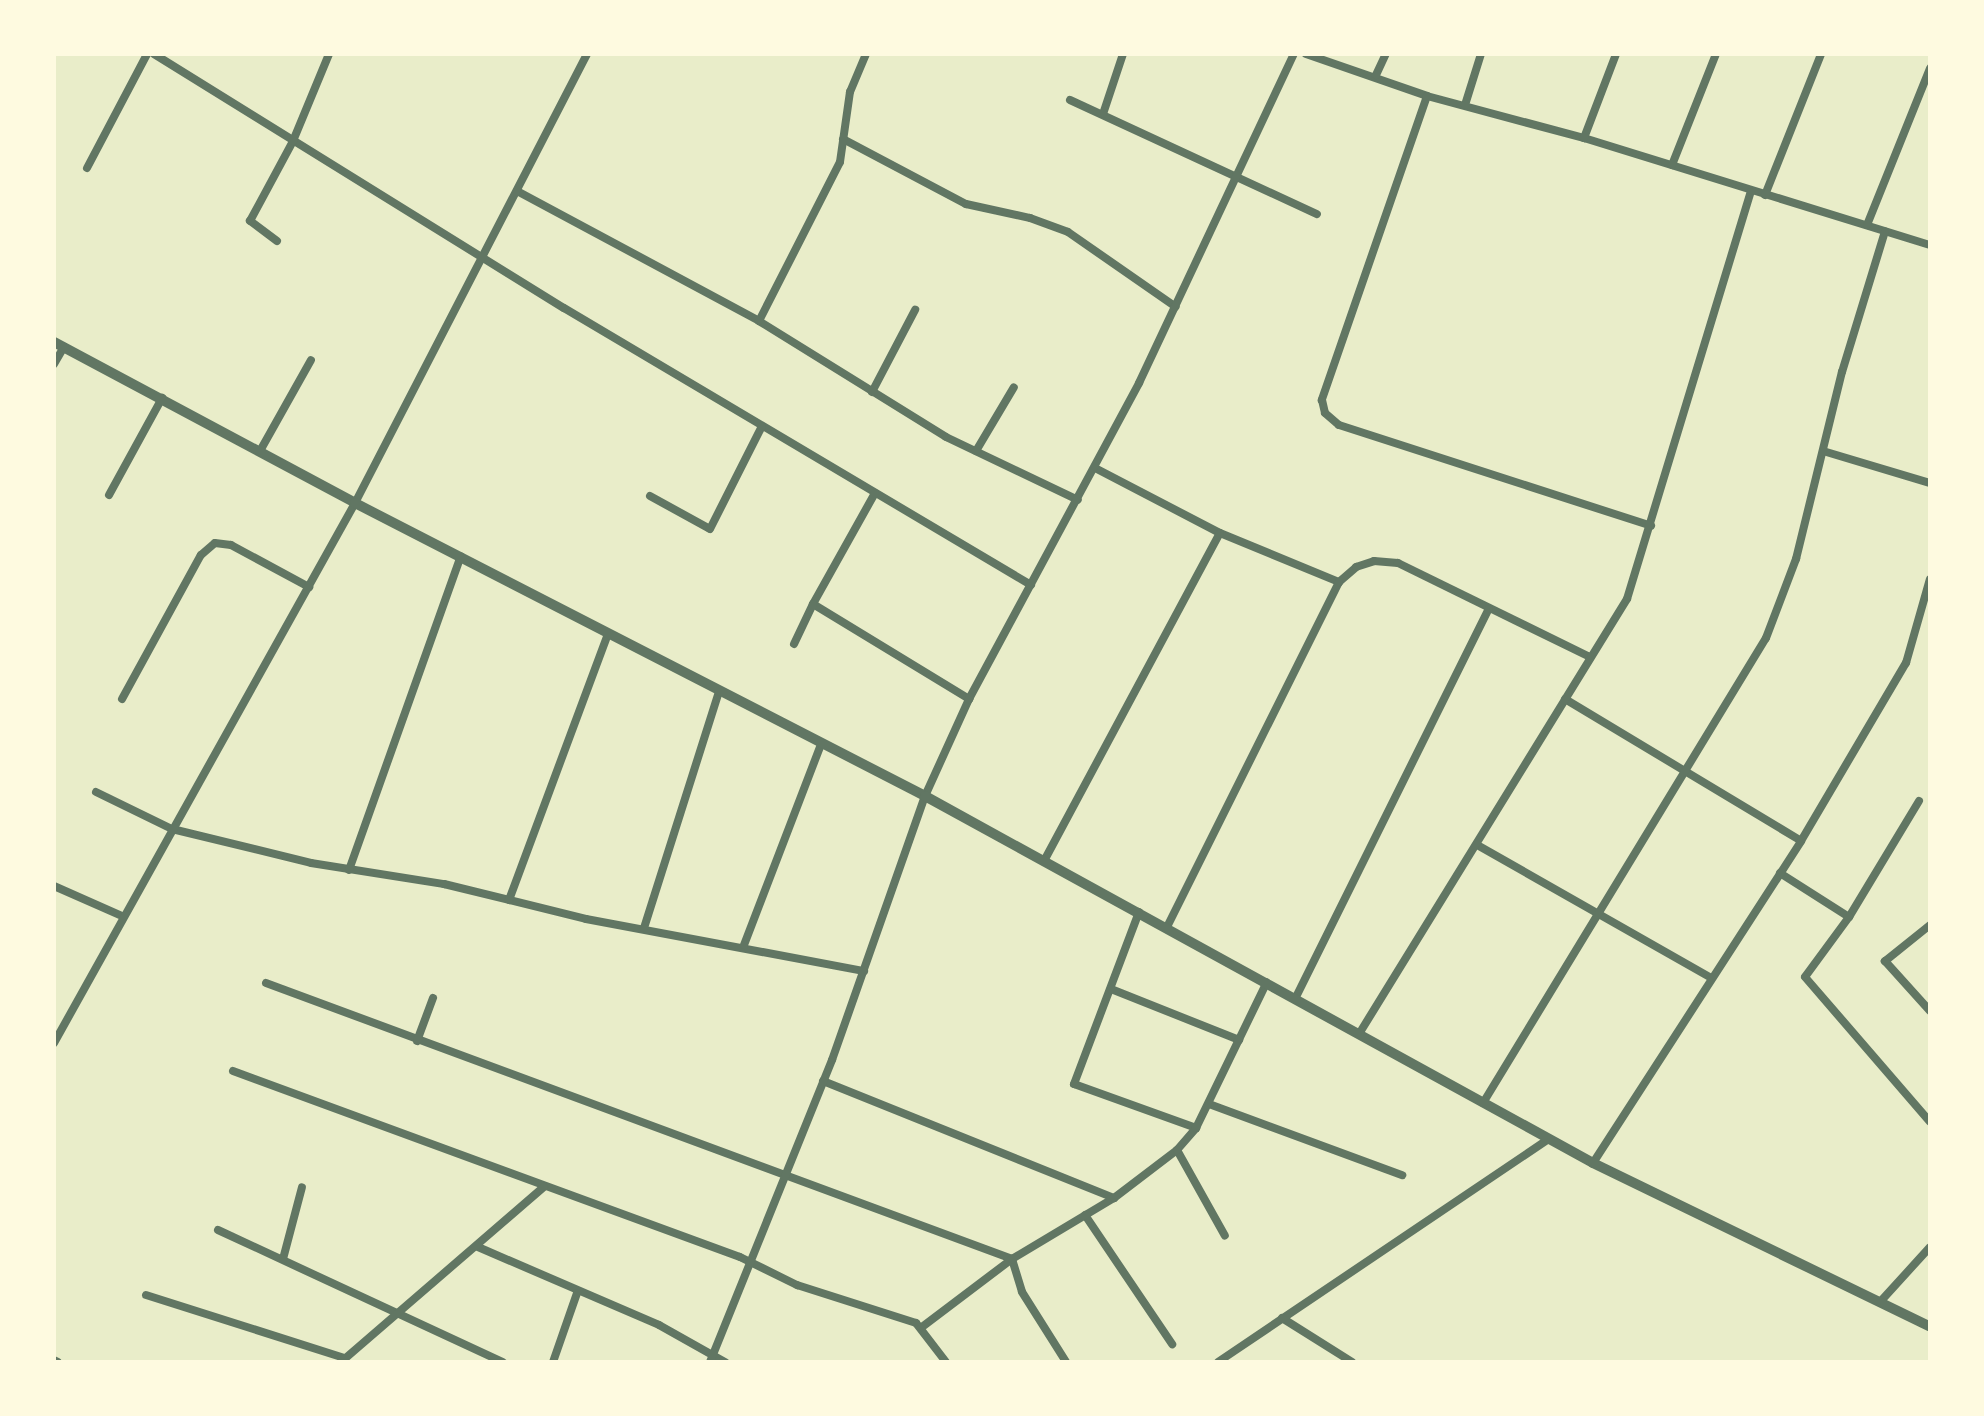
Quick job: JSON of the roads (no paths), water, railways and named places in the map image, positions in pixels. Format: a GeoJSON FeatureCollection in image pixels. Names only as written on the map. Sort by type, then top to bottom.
{"type":"FeatureCollection","features":[{"type":"Feature","properties":{"kind":"street"},"geometry":{"type":"LineString","coordinates":[[87,168],[147,54]]}},
{"type":"Feature","properties":{"kind":"street"},"geometry":{"type":"LineString","coordinates":[[154,54],[482,257],[1031,585]]}},
{"type":"Feature","properties":{"kind":"street"},"geometry":{"type":"LineString","coordinates":[[277,241],[250,221],[293,141],[329,54]]}},
{"type":"Feature","properties":{"kind":"street"},"geometry":{"type":"LineString","coordinates":[[54,1043],[122,916],[355,503],[587,54]]}},
{"type":"Feature","properties":{"kind":"street"},"geometry":{"type":"LineString","coordinates":[[759,321],[840,162],[850,92],[866,54]]}},
{"type":"Feature","properties":{"kind":"street"},"geometry":{"type":"LineString","coordinates":[[1103,114],[1123,54]]}},
{"type":"Feature","properties":{"kind":"street"},"geometry":{"type":"LineString","coordinates":[[711,1359],[823,1081],[925,796],[969,699],[1095,468],[1176,307],[1294,54]]}},
{"type":"Feature","properties":{"kind":"street"},"geometry":{"type":"LineString","coordinates":[[1306,54],[1376,75],[1427,96],[1584,138],[1930,245]]}},
{"type":"Feature","properties":{"kind":"street"},"geometry":{"type":"LineString","coordinates":[[1376,75],[1386,54]]}},
{"type":"Feature","properties":{"kind":"street"},"geometry":{"type":"LineString","coordinates":[[1465,105],[1481,54]]}},
{"type":"Feature","properties":{"kind":"street"},"geometry":{"type":"LineString","coordinates":[[1584,138],[1616,54]]}},
{"type":"Feature","properties":{"kind":"street"},"geometry":{"type":"LineString","coordinates":[[1672,165],[1716,54]]}},
{"type":"Feature","properties":{"kind":"street"},"geometry":{"type":"LineString","coordinates":[[1765,195],[1821,54]]}},
{"type":"Feature","properties":{"kind":"street"},"geometry":{"type":"LineString","coordinates":[[1867,225],[1930,68]]}},
{"type":"Feature","properties":{"kind":"street"},"geometry":{"type":"LineString","coordinates":[[1427,96],[1322,400],[1325,413],[1339,425],[1651,526]]}},
{"type":"Feature","properties":{"kind":"street"},"geometry":{"type":"LineString","coordinates":[[1070,100],[1317,214]]}},
{"type":"Feature","properties":{"kind":"street"},"geometry":{"type":"LineString","coordinates":[[843,139],[966,204],[1068,232],[1176,307]]}},
{"type":"Feature","properties":{"kind":"street"},"geometry":{"type":"LineString","coordinates":[[517,191],[759,321],[872,392],[976,451],[1078,500]]}},
{"type":"Feature","properties":{"kind":"street"},"geometry":{"type":"LineString","coordinates":[[1359,1034],[1479,846],[1588,656],[1627,599],[1751,192]]}},
{"type":"Feature","properties":{"kind":"street"},"geometry":{"type":"LineString","coordinates":[[1483,1103],[1766,638],[1796,559],[1885,231]]}},
{"type":"Feature","properties":{"kind":"street"},"geometry":{"type":"LineString","coordinates":[[872,392],[915,310]]}},
{"type":"Feature","properties":{"kind":"street"},"geometry":{"type":"LineString","coordinates":[[54,364],[59,344],[355,503],[925,796],[1296,997],[1593,1163],[1930,1327]]}},
{"type":"Feature","properties":{"kind":"street"},"geometry":{"type":"LineString","coordinates":[[260,451],[311,360]]}},
{"type":"Feature","properties":{"kind":"street"},"geometry":{"type":"LineString","coordinates":[[976,451],[1014,387]]}},
{"type":"Feature","properties":{"kind":"street"},"geometry":{"type":"LineString","coordinates":[[109,495],[162,398]]}},
{"type":"Feature","properties":{"kind":"street"},"geometry":{"type":"LineString","coordinates":[[650,496],[710,529],[762,426]]}},
{"type":"Feature","properties":{"kind":"street"},"geometry":{"type":"LineString","coordinates":[[1823,451],[1930,483]]}},
{"type":"Feature","properties":{"kind":"street"},"geometry":{"type":"LineString","coordinates":[[1095,468],[1220,533],[1339,582]]}},
{"type":"Feature","properties":{"kind":"street"},"geometry":{"type":"LineString","coordinates":[[794,644],[875,493]]}},
{"type":"Feature","properties":{"kind":"street"},"geometry":{"type":"LineString","coordinates":[[1044,861],[1220,533]]}},
{"type":"Feature","properties":{"kind":"street"},"geometry":{"type":"LineString","coordinates":[[122,699],[201,555],[215,543],[231,545],[309,587]]}},
{"type":"Feature","properties":{"kind":"street"},"geometry":{"type":"LineString","coordinates":[[349,870],[461,556]]}},
{"type":"Feature","properties":{"kind":"street"},"geometry":{"type":"LineString","coordinates":[[1167,927],[1339,582],[1374,561],[1398,563],[1588,656]]}},
{"type":"Feature","properties":{"kind":"street"},"geometry":{"type":"LineString","coordinates":[[1593,1163],[1801,841],[1906,663],[1930,579]]}},
{"type":"Feature","properties":{"kind":"street"},"geometry":{"type":"LineString","coordinates":[[813,604],[969,699]]}},
{"type":"Feature","properties":{"kind":"street"},"geometry":{"type":"LineString","coordinates":[[1296,997],[1489,609]]}},
{"type":"Feature","properties":{"kind":"street"},"geometry":{"type":"LineString","coordinates":[[509,900],[608,634]]}},
{"type":"Feature","properties":{"kind":"street"},"geometry":{"type":"LineString","coordinates":[[644,928],[719,691]]}},
{"type":"Feature","properties":{"kind":"street"},"geometry":{"type":"LineString","coordinates":[[1565,699],[1682,773],[1801,841]]}},
{"type":"Feature","properties":{"kind":"street"},"geometry":{"type":"LineString","coordinates":[[744,945],[821,744]]}},
{"type":"Feature","properties":{"kind":"street"},"geometry":{"type":"LineString","coordinates":[[96,792],[172,829],[349,870],[744,945],[864,971]]}},
{"type":"Feature","properties":{"kind":"street"},"geometry":{"type":"LineString","coordinates":[[1919,801],[1849,917],[1805,977],[1930,1122]]}},
{"type":"Feature","properties":{"kind":"street"},"geometry":{"type":"LineString","coordinates":[[1479,846],[1711,978]]}},
{"type":"Feature","properties":{"kind":"street"},"geometry":{"type":"LineString","coordinates":[[1780,873],[1849,917]]}},
{"type":"Feature","properties":{"kind":"street"},"geometry":{"type":"LineString","coordinates":[[54,886],[122,916]]}},
{"type":"Feature","properties":{"kind":"street"},"geometry":{"type":"LineString","coordinates":[[1139,912],[1074,1084],[1196,1128]]}},
{"type":"Feature","properties":{"kind":"street"},"geometry":{"type":"LineString","coordinates":[[1930,925],[1885,961],[1930,1011]]}},
{"type":"Feature","properties":{"kind":"street"},"geometry":{"type":"LineString","coordinates":[[922,1327],[1012,1259],[1114,1198],[1177,1150],[1196,1128],[1209,1104],[1267,982]]}},
{"type":"Feature","properties":{"kind":"street"},"geometry":{"type":"LineString","coordinates":[[266,983],[1012,1259]]}},
{"type":"Feature","properties":{"kind":"street"},"geometry":{"type":"LineString","coordinates":[[1111,989],[1239,1040]]}},
{"type":"Feature","properties":{"kind":"street"},"geometry":{"type":"LineString","coordinates":[[417,1041],[433,998]]}},
{"type":"Feature","properties":{"kind":"street"},"geometry":{"type":"LineString","coordinates":[[54,1021],[63,1026]]}},
{"type":"Feature","properties":{"kind":"street"},"geometry":{"type":"LineString","coordinates":[[233,1071],[319,1106],[432,1142],[544,1187],[750,1262],[797,1285],[922,1327],[946,1362]]}},
{"type":"Feature","properties":{"kind":"street"},"geometry":{"type":"LineString","coordinates":[[823,1081],[1114,1198]]}},
{"type":"Feature","properties":{"kind":"street"},"geometry":{"type":"LineString","coordinates":[[1209,1104],[1402,1175]]}},
{"type":"Feature","properties":{"kind":"street"},"geometry":{"type":"LineString","coordinates":[[1218,1362],[1549,1139]]}},
{"type":"Feature","properties":{"kind":"street"},"geometry":{"type":"LineString","coordinates":[[1177,1150],[1225,1236]]}},
{"type":"Feature","properties":{"kind":"street"},"geometry":{"type":"LineString","coordinates":[[283,1259],[302,1187]]}},
{"type":"Feature","properties":{"kind":"street"},"geometry":{"type":"LineString","coordinates":[[146,1295],[343,1360],[478,1247],[544,1187]]}},
{"type":"Feature","properties":{"kind":"street"},"geometry":{"type":"LineString","coordinates":[[1085,1215],[1172,1344]]}},
{"type":"Feature","properties":{"kind":"street"},"geometry":{"type":"LineString","coordinates":[[218,1230],[503,1362]]}},
{"type":"Feature","properties":{"kind":"street"},"geometry":{"type":"LineString","coordinates":[[478,1247],[577,1293],[659,1325],[711,1359],[725,1362]]}},
{"type":"Feature","properties":{"kind":"street"},"geometry":{"type":"LineString","coordinates":[[1880,1302],[1930,1247]]}},
{"type":"Feature","properties":{"kind":"street"},"geometry":{"type":"LineString","coordinates":[[1012,1259],[1022,1292],[1066,1362]]}},
{"type":"Feature","properties":{"kind":"street"},"geometry":{"type":"LineString","coordinates":[[553,1362],[577,1293]]}},
{"type":"Feature","properties":{"kind":"street"},"geometry":{"type":"LineString","coordinates":[[1282,1318],[1352,1362]]}}]}
